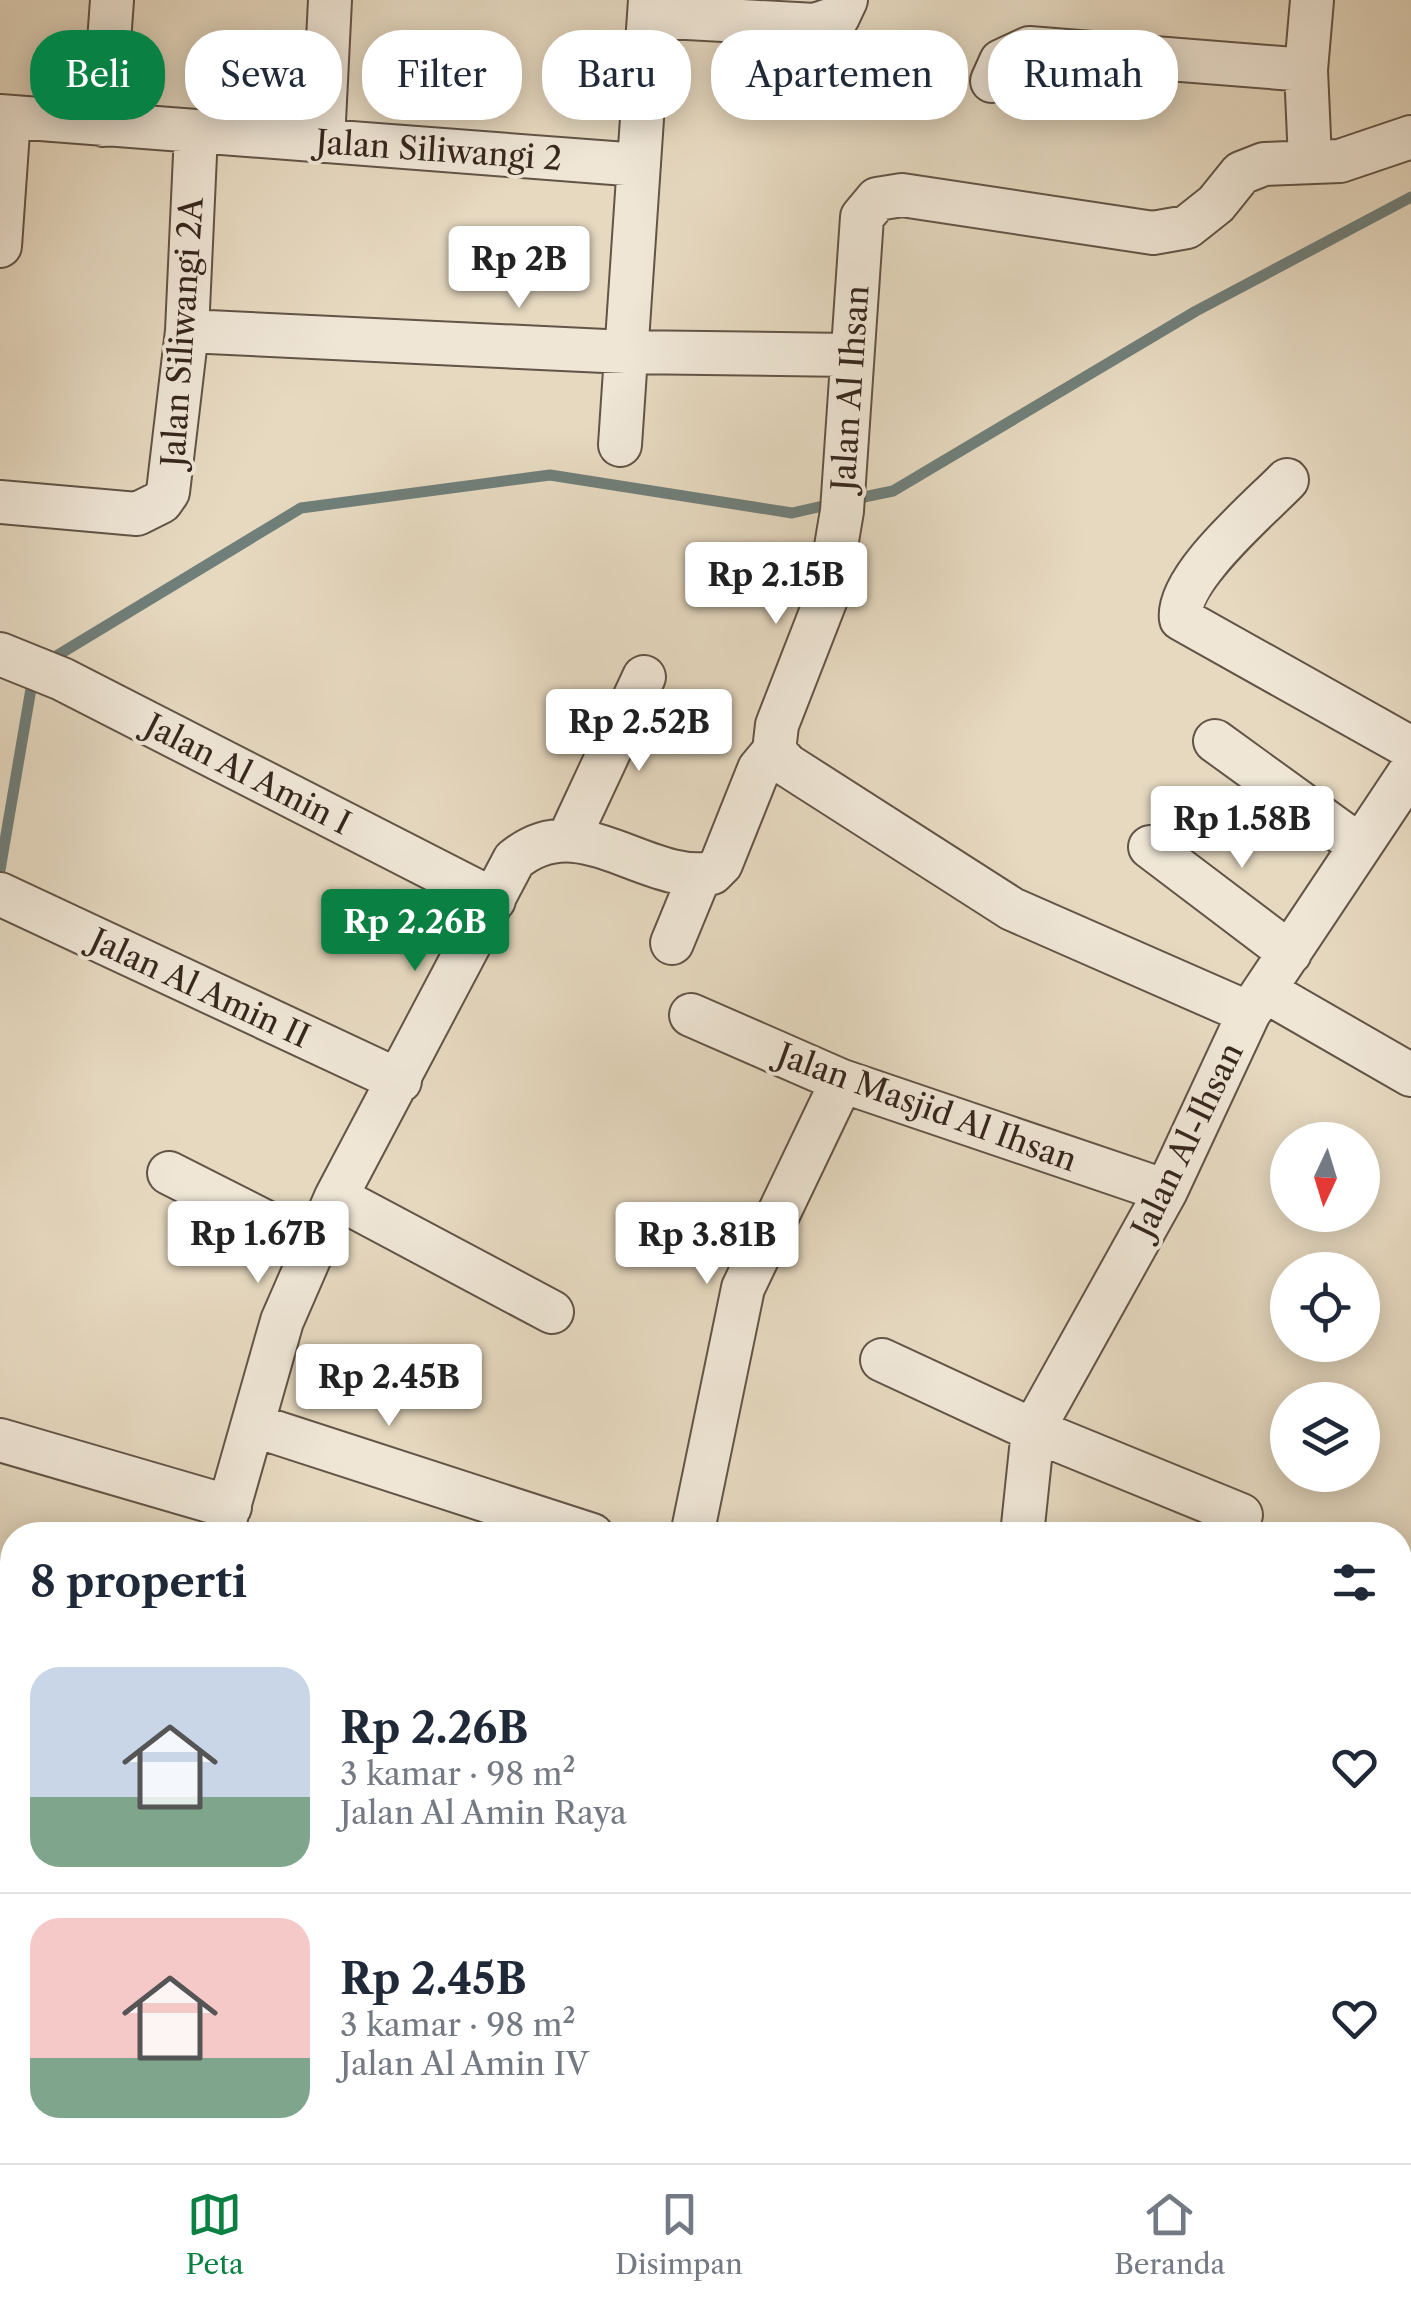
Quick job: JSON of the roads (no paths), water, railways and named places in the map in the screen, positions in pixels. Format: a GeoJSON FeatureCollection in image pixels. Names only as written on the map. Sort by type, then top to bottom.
{"type":"FeatureCollection","features":[{"type":"Feature","properties":{"kind":"street"},"geometry":{"type":"LineString","coordinates":[[103,125],[112,0]]}},
{"type":"Feature","properties":{"kind":"street"},"geometry":{"type":"LineString","coordinates":[[323,141],[330,0]]}},
{"type":"Feature","properties":{"kind":"street"},"geometry":{"type":"LineString","coordinates":[[620,446],[650,8],[815,24],[838,16],[846,0]]}},
{"type":"Feature","properties":{"kind":"street"},"geometry":{"type":"LineString","coordinates":[[1312,0],[1306,70],[1310,160],[1340,161],[1411,137]]}},
{"type":"Feature","properties":{"kind":"street"},"geometry":{"type":"LineString","coordinates":[[1178,60],[1306,70]]}},
{"type":"Feature","properties":{"kind":"street"},"geometry":{"type":"LineString","coordinates":[[0,246],[4,117]]}},
{"type":"Feature","properties":{"kind":"street","name":"Jalan Siliwangi 2"},"geometry":{"type":"LineString","coordinates":[[4,117],[638,164]]}},
{"type":"Feature","properties":{"kind":"street","name":"Jalan Siliwangi 2A"},"geometry":{"type":"LineString","coordinates":[[0,502],[137,514],[161,502],[172,482],[187,331],[196,133]]}},
{"type":"Feature","properties":{"kind":"street","name":"Jalan Al Ihsan"},"geometry":{"type":"LineString","coordinates":[[672,943],[700,875],[721,864],[760,769],[774,751],[777,725],[828,594],[842,511],[862,216],[877,198],[902,195],[1152,233],[1187,227],[1216,204],[1242,173],[1264,164],[1310,160]]}},
{"type":"Feature","properties":{"kind":"street"},"geometry":{"type":"LineString","coordinates":[[187,331],[626,352],[850,355]]}},
{"type":"Feature","properties":{"kind":"street"},"geometry":{"type":"LineString","coordinates":[[1287,480],[1200,571],[1182,602],[1181,619],[1411,748]]}},
{"type":"Feature","properties":{"kind":"street","name":"Jalan Al Amin I"},"geometry":{"type":"LineString","coordinates":[[4,656],[62,678],[494,900]]}},
{"type":"Feature","properties":{"kind":"street"},"geometry":{"type":"LineString","coordinates":[[568,840],[644,677]]}},
{"type":"Feature","properties":{"kind":"street"},"geometry":{"type":"LineString","coordinates":[[1215,741],[1360,846]]}},
{"type":"Feature","properties":{"kind":"street"},"geometry":{"type":"LineString","coordinates":[[774,751],[787,765],[1012,909],[1257,1002],[1411,1075]]}},
{"type":"Feature","properties":{"kind":"street","name":"Jalan Al-Ihsan"},"geometry":{"type":"LineString","coordinates":[[1023,1522],[1033,1430],[1166,1191],[1257,1002],[1411,770]]}},
{"type":"Feature","properties":{"kind":"street"},"geometry":{"type":"LineString","coordinates":[[0,1440],[225,1521],[282,1322],[336,1196],[400,1082],[514,860],[530,846],[568,840],[700,875]]}},
{"type":"Feature","properties":{"kind":"street"},"geometry":{"type":"LineString","coordinates":[[1150,847],[1290,952]]}},
{"type":"Feature","properties":{"kind":"street","name":"Jalan Al Amin II"},"geometry":{"type":"LineString","coordinates":[[14,901],[400,1082]]}},
{"type":"Feature","properties":{"kind":"street","name":"Jalan Masjid Al Ihsan"},"geometry":{"type":"LineString","coordinates":[[691,1015],[842,1081],[1166,1191]]}},
{"type":"Feature","properties":{"kind":"street"},"geometry":{"type":"LineString","coordinates":[[695,1522],[744,1288],[842,1081]]}},
{"type":"Feature","properties":{"kind":"street"},"geometry":{"type":"LineString","coordinates":[[169,1173],[315,1247]]}},
{"type":"Feature","properties":{"kind":"street"},"geometry":{"type":"LineString","coordinates":[[336,1196],[552,1312]]}},
{"type":"Feature","properties":{"kind":"street"},"geometry":{"type":"LineString","coordinates":[[882,1360],[1033,1430],[1241,1515]]}},
{"type":"Feature","properties":{"kind":"street"},"geometry":{"type":"LineString","coordinates":[[252,1425],[552,1522]]}},
{"type":"Feature","properties":{"kind":"waterway"},"geometry":{"type":"LineString","coordinates":[[854,499],[893,491],[1196,311],[1411,197]]}},
{"type":"Feature","properties":{"kind":"waterway"},"geometry":{"type":"LineString","coordinates":[[48,661],[301,508],[550,475],[792,513],[836,503]]}},
{"type":"Feature","properties":{"kind":"waterway"},"geometry":{"type":"LineString","coordinates":[[0,870],[33,677]]}}]}
